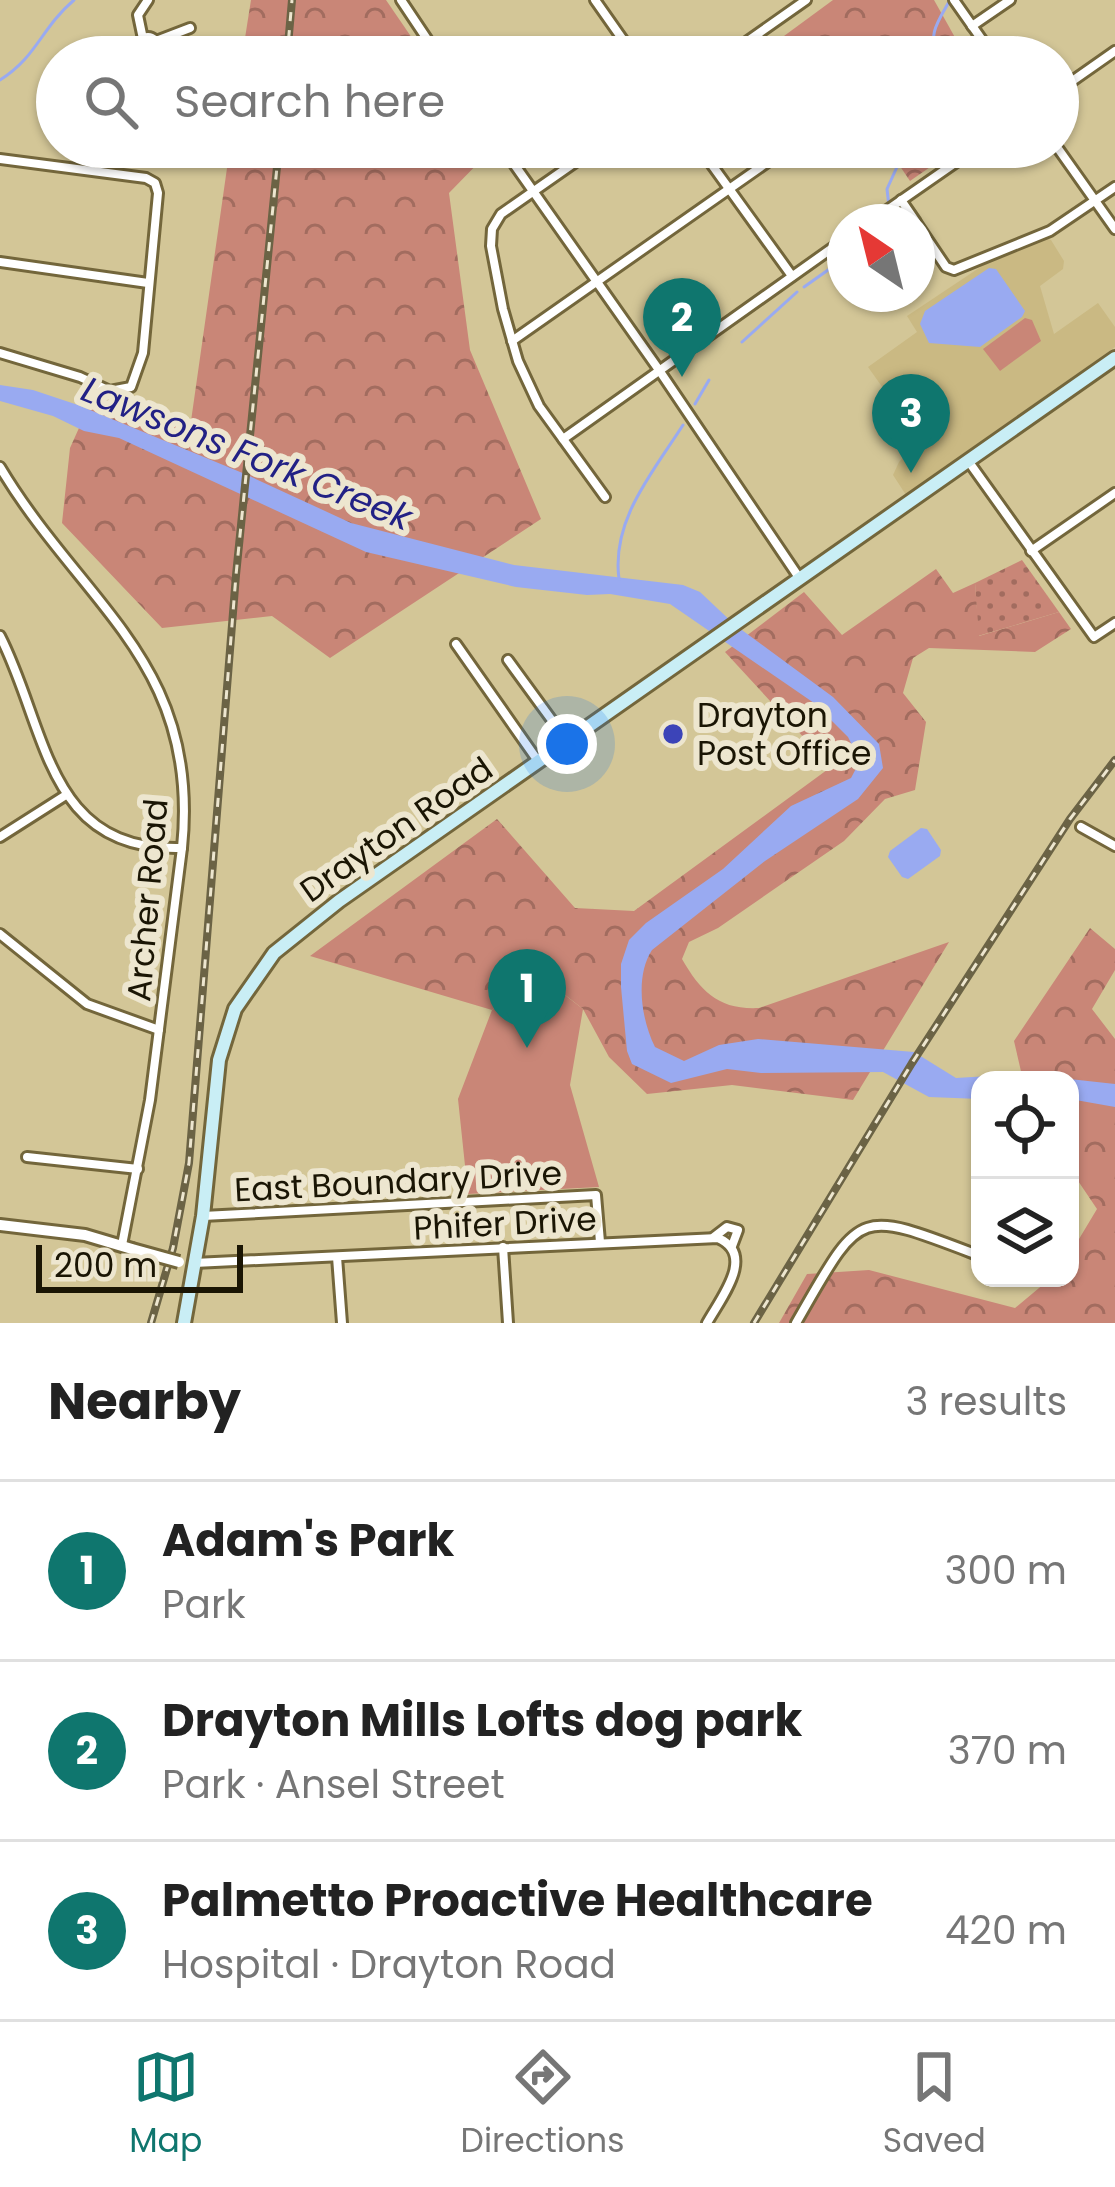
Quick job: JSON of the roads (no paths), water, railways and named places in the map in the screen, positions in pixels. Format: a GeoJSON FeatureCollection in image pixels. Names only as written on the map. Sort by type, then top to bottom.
{"type":"FeatureCollection","features":[{"type":"Feature","properties":{"kind":"main road","name":"Drayton Road"},"geometry":{"type":"LineString","coordinates":[[184,1323],[202,1216],[219,1060],[246,988],[296,933],[1115,358]]}},
{"type":"Feature","properties":{"kind":"street"},"geometry":{"type":"LineString","coordinates":[[142,36],[138,15],[148,0]]}},
{"type":"Feature","properties":{"kind":"street"},"geometry":{"type":"LineString","coordinates":[[401,0],[425,36]]}},
{"type":"Feature","properties":{"kind":"street"},"geometry":{"type":"LineString","coordinates":[[595,0],[620,36]]}},
{"type":"Feature","properties":{"kind":"street"},"geometry":{"type":"LineString","coordinates":[[755,36],[806,0]]}},
{"type":"Feature","properties":{"kind":"street"},"geometry":{"type":"LineString","coordinates":[[954,0],[979,36]]}},
{"type":"Feature","properties":{"kind":"street"},"geometry":{"type":"LineString","coordinates":[[972,26],[1010,0]]}},
{"type":"Feature","properties":{"kind":"street"},"geometry":{"type":"LineString","coordinates":[[169,36],[190,28]]}},
{"type":"Feature","properties":{"kind":"street"},"geometry":{"type":"LineString","coordinates":[[1079,76],[1115,51]]}},
{"type":"Feature","properties":{"kind":"street"},"geometry":{"type":"LineString","coordinates":[[0,159],[36,164]]}},
{"type":"Feature","properties":{"kind":"street"},"geometry":{"type":"LineString","coordinates":[[0,353],[80,376],[110,391],[125,391],[141,365],[158,193],[152,181],[62,168]]}},
{"type":"Feature","properties":{"kind":"street"},"geometry":{"type":"LineString","coordinates":[[516,168],[801,580]]}},
{"type":"Feature","properties":{"kind":"street"},"geometry":{"type":"LineString","coordinates":[[567,168],[501,214],[492,229],[494,263],[529,387],[605,497]]}},
{"type":"Feature","properties":{"kind":"street"},"geometry":{"type":"LineString","coordinates":[[714,168],[792,276]]}},
{"type":"Feature","properties":{"kind":"street"},"geometry":{"type":"LineString","coordinates":[[512,340],[760,168]]}},
{"type":"Feature","properties":{"kind":"street"},"geometry":{"type":"LineString","coordinates":[[898,203],[948,168]]}},
{"type":"Feature","properties":{"kind":"street"},"geometry":{"type":"LineString","coordinates":[[1072,168],[1115,229]]}},
{"type":"Feature","properties":{"kind":"street"},"geometry":{"type":"LineString","coordinates":[[935,251],[954,270],[1050,231],[1115,187]]}},
{"type":"Feature","properties":{"kind":"street"},"geometry":{"type":"LineString","coordinates":[[563,439],[827,252]]}},
{"type":"Feature","properties":{"kind":"street"},"geometry":{"type":"LineString","coordinates":[[0,262],[148,283]]}},
{"type":"Feature","properties":{"kind":"street"},"geometry":{"type":"LineString","coordinates":[[970,462],[1094,638],[1115,623]]}},
{"type":"Feature","properties":{"kind":"street","name":"Archer Road"},"geometry":{"type":"LineString","coordinates":[[0,467],[59,552],[135,645],[169,715],[178,754],[185,817],[182,848],[127,1246]]}},
{"type":"Feature","properties":{"kind":"street"},"geometry":{"type":"LineString","coordinates":[[1031,551],[1115,493]]}},
{"type":"Feature","properties":{"kind":"street"},"geometry":{"type":"LineString","coordinates":[[0,636],[66,795],[89,823],[149,847],[182,848]]}},
{"type":"Feature","properties":{"kind":"street"},"geometry":{"type":"LineString","coordinates":[[456,644],[539,762]]}},
{"type":"Feature","properties":{"kind":"street"},"geometry":{"type":"LineString","coordinates":[[508,660],[568,742]]}},
{"type":"Feature","properties":{"kind":"street"},"geometry":{"type":"LineString","coordinates":[[0,837],[66,795]]}},
{"type":"Feature","properties":{"kind":"street"},"geometry":{"type":"LineString","coordinates":[[1081,827],[1115,846]]}},
{"type":"Feature","properties":{"kind":"street"},"geometry":{"type":"LineString","coordinates":[[0,934],[87,1004],[159,1030]]}},
{"type":"Feature","properties":{"kind":"street"},"geometry":{"type":"LineString","coordinates":[[27,1157],[138,1169]]}},
{"type":"Feature","properties":{"kind":"street","name":"East Boundary Drive"},"geometry":{"type":"LineString","coordinates":[[202,1216],[596,1195],[600,1242]]}},
{"type":"Feature","properties":{"kind":"street"},"geometry":{"type":"LineString","coordinates":[[0,1225],[50,1229],[194,1263]]}},
{"type":"Feature","properties":{"kind":"street"},"geometry":{"type":"LineString","coordinates":[[796,1323],[841,1246],[868,1226],[906,1229],[971,1253]]}},
{"type":"Feature","properties":{"kind":"street"},"geometry":{"type":"LineString","coordinates":[[707,1323],[734,1271],[737,1258],[732,1246],[738,1230],[727,1227],[713,1238]]}},
{"type":"Feature","properties":{"kind":"street","name":"Phifer Drive"},"geometry":{"type":"LineString","coordinates":[[194,1263],[713,1238],[732,1246]]}},
{"type":"Feature","properties":{"kind":"street"},"geometry":{"type":"LineString","coordinates":[[502,1247],[508,1323]]}},
{"type":"Feature","properties":{"kind":"street"},"geometry":{"type":"LineString","coordinates":[[337,1257],[342,1323]]}},
{"type":"Feature","properties":{"kind":"water"},"geometry":{"type":"Polygon","coordinates":[[[989,268],[996,269],[1025,311],[980,347],[929,343],[920,324],[925,312],[935,312],[935,304],[989,268]]]}},
{"type":"Feature","properties":{"kind":"water"},"geometry":{"type":"Polygon","coordinates":[[[0,385],[78,405],[351,523],[514,565],[683,585],[700,592],[735,625],[833,697],[879,744],[883,768],[858,799],[765,861],[652,950],[643,972],[642,998],[655,1047],[684,1061],[719,1045],[758,1039],[914,1052],[956,1078],[971,1077],[971,1099],[929,1097],[883,1072],[727,1069],[671,1083],[632,1064],[621,987],[621,964],[629,940],[723,869],[791,806],[851,778],[860,761],[848,737],[814,703],[670,604],[516,587],[366,552],[119,438],[84,431],[53,416],[0,401],[0,385]]]}},
{"type":"Feature","properties":{"kind":"water"},"geometry":{"type":"Polygon","coordinates":[[[921,828],[927,829],[940,856],[908,879],[888,857],[921,828]]]}},
{"type":"Feature","properties":{"kind":"water"},"geometry":{"type":"Polygon","coordinates":[[[1079,1080],[1115,1084],[1115,1107],[1079,1101],[1079,1080]]]}},
{"type":"Feature","properties":{"kind":"waterway"},"geometry":{"type":"LineString","coordinates":[[43,36],[74,0]]}},
{"type":"Feature","properties":{"kind":"waterway"},"geometry":{"type":"LineString","coordinates":[[934,36],[950,0]]}},
{"type":"Feature","properties":{"kind":"waterway"},"geometry":{"type":"LineString","coordinates":[[0,80],[36,45]]}},
{"type":"Feature","properties":{"kind":"waterway"},"geometry":{"type":"LineString","coordinates":[[889,204],[887,189],[896,168]]}},
{"type":"Feature","properties":{"kind":"waterway"},"geometry":{"type":"LineString","coordinates":[[804,287],[827,271]]}},
{"type":"Feature","properties":{"kind":"waterway"},"geometry":{"type":"LineString","coordinates":[[742,342],[797,292]]}},
{"type":"Feature","properties":{"kind":"waterway"},"geometry":{"type":"LineString","coordinates":[[695,404],[709,380]]}},
{"type":"Feature","properties":{"kind":"waterway"},"geometry":{"type":"LineString","coordinates":[[619,579],[618,557],[628,517],[683,425]]}},
{"type":"Feature","properties":{"kind":"railway"},"geometry":{"type":"LineString","coordinates":[[289,36],[292,0]]}},
{"type":"Feature","properties":{"kind":"railway"},"geometry":{"type":"LineString","coordinates":[[151,1323],[173,1248],[189,1163],[236,575],[277,168]]}},
{"type":"Feature","properties":{"kind":"railway"},"geometry":{"type":"LineString","coordinates":[[754,1323],[912,1063],[1070,819],[1115,760]]}},
{"type":"Feature","properties":{"kind":"place","name":"Drayton Mills Lofts dog park"},"geometry":{"type":"Point","coordinates":[682,377]}},
{"type":"Feature","properties":{"kind":"place","name":"Palmetto Proactive Healthcare"},"geometry":{"type":"Point","coordinates":[911,473]}},
{"type":"Feature","properties":{"kind":"place","name":"Drayton Post Office"},"geometry":{"type":"Point","coordinates":[673,734]}},
{"type":"Feature","properties":{"kind":"place","name":"Adam's Park"},"geometry":{"type":"Point","coordinates":[527,1048]}},
{"type":"Feature","properties":{"kind":"water label","name":"Lawsons Fork Creek"},"geometry":{"type":"Point","coordinates":[247,453]}}]}
